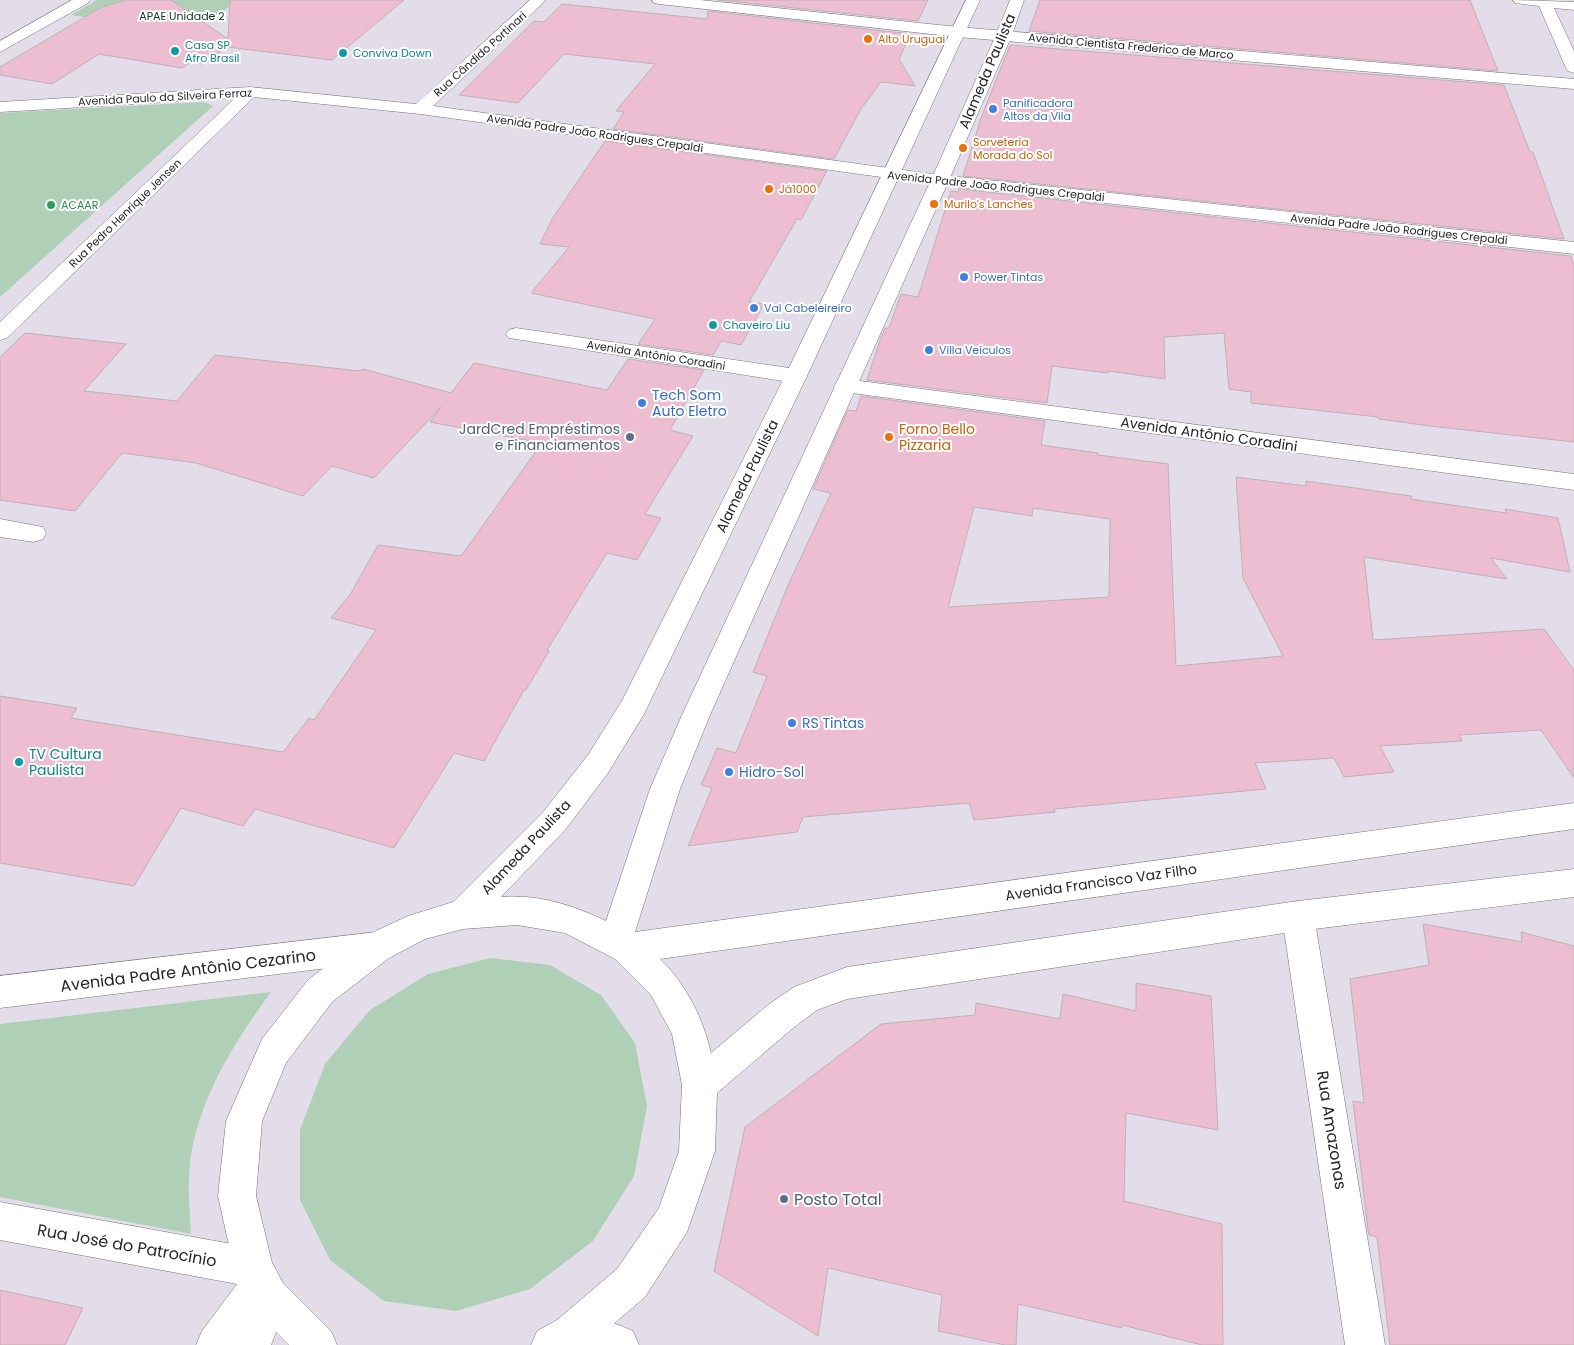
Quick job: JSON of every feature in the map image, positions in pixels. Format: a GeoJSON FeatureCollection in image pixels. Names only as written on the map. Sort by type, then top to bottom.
{"type":"FeatureCollection","features":[{"type":"Feature","properties":{"kind":"street"},"geometry":{"type":"LineString","coordinates":[[0,47],[83,0]]}},
{"type":"Feature","properties":{"kind":"street","name":"Rua Cândido Portinari"},"geometry":{"type":"LineString","coordinates":[[420,109],[539,0]]}},
{"type":"Feature","properties":{"kind":"street","name":"Avenida Cientista Frederico de Marco"},"geometry":{"type":"LineString","coordinates":[[659,0],[958,32],[1574,84]]}},
{"type":"Feature","properties":{"kind":"street","name":"Alameda Paulista"},"geometry":{"type":"LineString","coordinates":[[463,914],[555,820],[598,764],[634,706],[796,376],[973,0]]}},
{"type":"Feature","properties":{"kind":"street","name":"Alameda Paulista"},"geometry":{"type":"LineString","coordinates":[[622,944],[665,789],[696,715],[940,180],[1004,35],[1017,0]]}},
{"type":"Feature","properties":{"kind":"street"},"geometry":{"type":"LineString","coordinates":[[1520,0],[1574,6]]}},
{"type":"Feature","properties":{"kind":"street"},"geometry":{"type":"LineString","coordinates":[[1544,2],[1574,68]]}},
{"type":"Feature","properties":{"kind":"street","name":"Avenida Paulo da Silveira Ferraz"},"geometry":{"type":"LineString","coordinates":[[0,107],[250,92],[420,109]]}},
{"type":"Feature","properties":{"kind":"street","name":"Rua Pedro Henrique Jensen"},"geometry":{"type":"LineString","coordinates":[[0,334],[250,92]]}},
{"type":"Feature","properties":{"kind":"street","name":"Avenida Padre João Rodrigues Crepaldi"},"geometry":{"type":"LineString","coordinates":[[420,109],[940,180],[1574,248]]}},
{"type":"Feature","properties":{"kind":"street","name":"Avenida Antônio Coradini"},"geometry":{"type":"LineString","coordinates":[[516,334],[796,376]]}},
{"type":"Feature","properties":{"kind":"street","name":"Avenida Antônio Coradini"},"geometry":{"type":"LineString","coordinates":[[845,386],[1574,482]]}},
{"type":"Feature","properties":{"kind":"street"},"geometry":{"type":"LineString","coordinates":[[0,528],[34,533]]}},
{"type":"Feature","properties":{"kind":"street","name":"Avenida Francisco Vaz Filho"},"geometry":{"type":"LineString","coordinates":[[622,944],[1574,816]]}},
{"type":"Feature","properties":{"kind":"street"},"geometry":{"type":"LineString","coordinates":[[700,1085],[780,1017],[806,998],[847,983],[1298,916],[1574,883]]}},
{"type":"Feature","properties":{"kind":"street"},"geometry":{"type":"LineString","coordinates":[[318,1345],[262,1283],[237,1196],[244,1121],[274,1051],[320,991],[377,947],[419,926],[463,914],[517,910],[569,918],[622,944],[663,984],[688,1030],[700,1085],[697,1151],[674,1219],[631,1283],[561,1339]]}},
{"type":"Feature","properties":{"kind":"street","name":"Rua Amazonas"},"geometry":{"type":"LineString","coordinates":[[1298,916],[1365,1345]]}},
{"type":"Feature","properties":{"kind":"street","name":"Avenida Padre Antônio Cezarino"},"geometry":{"type":"LineString","coordinates":[[0,992],[377,947]]}},
{"type":"Feature","properties":{"kind":"street","name":"Rua José do Patrocínio"},"geometry":{"type":"LineString","coordinates":[[0,1221],[262,1283]]}},
{"type":"Feature","properties":{"kind":"street"},"geometry":{"type":"LineString","coordinates":[[216,1345],[262,1283]]}},
{"type":"Feature","properties":{"kind":"street"},"geometry":{"type":"LineString","coordinates":[[251,1345],[262,1283]]}},
{"type":"Feature","properties":{"kind":"street"},"geometry":{"type":"LineString","coordinates":[[561,1339],[620,1345]]}},
{"type":"Feature","properties":{"kind":"green space","name":"APAE Unidade 2"},"geometry":{"type":"Polygon","coordinates":[[[97,0],[240,0],[189,33],[71,15],[97,0]]]}},
{"type":"Feature","properties":{"kind":"green space","name":"ACAAR"},"geometry":{"type":"Polygon","coordinates":[[[204,102],[213,106],[0,297],[0,113],[204,102]]]}},
{"type":"Feature","properties":{"kind":"green space"},"geometry":{"type":"Polygon","coordinates":[[[490,958],[550,965],[601,995],[635,1043],[647,1106],[634,1176],[593,1241],[530,1289],[456,1311],[384,1301],[330,1260],[300,1200],[300,1130],[325,1064],[370,1010],[428,974],[490,958]]]}},
{"type":"Feature","properties":{"kind":"green space"},"geometry":{"type":"Polygon","coordinates":[[[271,992],[223,1066],[204,1106],[197,1127],[189,1170],[191,1234],[0,1197],[0,1024],[271,992]]]}},
{"type":"Feature","properties":{"kind":"building"},"geometry":{"type":"Polygon","coordinates":[[[126,0],[171,0],[228,39],[230,0],[404,0],[332,60],[227,47],[202,64],[191,62],[182,68],[99,54],[52,84],[0,75],[0,67],[102,7],[126,0]]]}},
{"type":"Feature","properties":{"kind":"building"},"geometry":{"type":"Polygon","coordinates":[[[718,0],[928,0],[918,21],[718,0]]]}},
{"type":"Feature","properties":{"kind":"building"},"geometry":{"type":"Polygon","coordinates":[[[1040,0],[1470,0],[1498,71],[1029,31],[1040,0]]]}},
{"type":"Feature","properties":{"kind":"building"},"geometry":{"type":"Polygon","coordinates":[[[562,4],[707,19],[708,11],[911,34],[899,59],[915,86],[881,82],[861,109],[834,159],[613,129],[624,112],[616,111],[655,64],[564,54],[518,103],[459,95],[534,21],[544,22],[562,4]]]}},
{"type":"Feature","properties":{"kind":"building"},"geometry":{"type":"Polygon","coordinates":[[[1010,45],[1504,85],[1530,152],[1533,152],[1564,239],[963,176],[981,118],[1010,45]]]}},
{"type":"Feature","properties":{"kind":"building"},"geometry":{"type":"Polygon","coordinates":[[[605,141],[827,171],[801,220],[797,219],[749,302],[764,304],[741,345],[721,341],[713,355],[638,344],[655,319],[531,293],[569,247],[540,244],[552,219],[605,141]]]}},
{"type":"Feature","properties":{"kind":"building"},"geometry":{"type":"Polygon","coordinates":[[[959,189],[1571,256],[1574,265],[1574,442],[1251,403],[1251,392],[1229,389],[1224,333],[1164,337],[1165,379],[1052,366],[1047,403],[867,380],[880,340],[885,328],[889,328],[901,294],[918,297],[951,191],[958,192],[959,189]]]}},
{"type":"Feature","properties":{"kind":"building"},"geometry":{"type":"Polygon","coordinates":[[[25,333],[126,344],[84,391],[177,401],[215,355],[360,371],[363,369],[451,393],[474,363],[607,390],[628,359],[704,370],[670,430],[693,436],[645,514],[661,518],[637,560],[607,553],[547,650],[549,651],[526,690],[524,690],[484,761],[454,753],[394,848],[255,809],[243,826],[181,808],[134,886],[0,863],[0,696],[77,708],[71,718],[283,752],[309,718],[314,720],[376,630],[331,618],[351,593],[378,545],[461,556],[542,443],[430,422],[441,407],[374,478],[332,466],[303,496],[196,463],[122,453],[75,511],[0,500],[0,357],[25,333]]]}},
{"type":"Feature","properties":{"kind":"building"},"geometry":{"type":"Polygon","coordinates":[[[861,396],[1045,421],[1041,445],[1168,464],[1176,666],[1283,656],[1243,578],[1236,477],[1306,486],[1306,481],[1411,496],[1411,499],[1506,513],[1505,509],[1558,518],[1570,572],[1491,558],[1507,579],[1364,557],[1373,640],[1544,629],[1574,670],[1574,778],[1541,730],[1459,735],[1462,741],[1380,746],[1394,772],[1344,777],[1334,758],[1255,763],[1266,789],[1054,809],[1055,812],[974,820],[969,803],[803,817],[797,832],[688,846],[712,788],[701,785],[717,748],[736,753],[767,676],[753,672],[789,583],[831,493],[813,489],[848,410],[856,411],[861,396]],[[974,507],[948,607],[1109,597],[1110,519],[1033,508],[1032,516],[974,507]]]}},
{"type":"Feature","properties":{"kind":"building"},"geometry":{"type":"Polygon","coordinates":[[[1423,924],[1522,942],[1521,932],[1574,946],[1574,1345],[1390,1345],[1377,1237],[1369,1235],[1368,1230],[1353,1101],[1364,1103],[1350,979],[1429,965],[1423,924]]]}},
{"type":"Feature","properties":{"kind":"building"},"geometry":{"type":"Polygon","coordinates":[[[1136,983],[1211,996],[1218,1130],[1126,1113],[1124,1201],[1222,1224],[1223,1345],[1202,1345],[1122,1325],[1122,1328],[1018,1304],[1016,1345],[1005,1345],[938,1331],[942,1295],[828,1268],[818,1336],[714,1271],[745,1127],[881,1024],[975,1015],[976,1003],[1060,1019],[1063,994],[1136,1011],[1136,983]]]}},
{"type":"Feature","properties":{"kind":"building"},"geometry":{"type":"Polygon","coordinates":[[[0,1290],[83,1308],[65,1345],[0,1345],[0,1290]]]}},
{"type":"Feature","properties":{"kind":"place","name":"Alto Uruguai"},"geometry":{"type":"Point","coordinates":[868,39]}},
{"type":"Feature","properties":{"kind":"place","name":"Casa SP Afro Brasil"},"geometry":{"type":"Point","coordinates":[175,51]}},
{"type":"Feature","properties":{"kind":"place","name":"Conviva Down"},"geometry":{"type":"Point","coordinates":[343,53]}},
{"type":"Feature","properties":{"kind":"place","name":"Panificadora Altos da Vila"},"geometry":{"type":"Point","coordinates":[993,109]}},
{"type":"Feature","properties":{"kind":"place","name":"Sorveteria Morada do Sol"},"geometry":{"type":"Point","coordinates":[963,148]}},
{"type":"Feature","properties":{"kind":"place","name":"Já1000"},"geometry":{"type":"Point","coordinates":[769,189]}},
{"type":"Feature","properties":{"kind":"place","name":"Murilo's Lanches"},"geometry":{"type":"Point","coordinates":[934,204]}},
{"type":"Feature","properties":{"kind":"place","name":"ACAAR"},"geometry":{"type":"Point","coordinates":[51,205]}},
{"type":"Feature","properties":{"kind":"place","name":"Power Tintas"},"geometry":{"type":"Point","coordinates":[964,277]}},
{"type":"Feature","properties":{"kind":"place","name":"Val Cabeleireiro"},"geometry":{"type":"Point","coordinates":[754,308]}},
{"type":"Feature","properties":{"kind":"place","name":"Chaveiro Liu"},"geometry":{"type":"Point","coordinates":[713,325]}},
{"type":"Feature","properties":{"kind":"place","name":"Villa Veículos"},"geometry":{"type":"Point","coordinates":[929,350]}},
{"type":"Feature","properties":{"kind":"place","name":"Tech Som Auto Eletro"},"geometry":{"type":"Point","coordinates":[642,403]}},
{"type":"Feature","properties":{"kind":"place","name":"JardCred Empréstimos e Financiamentos"},"geometry":{"type":"Point","coordinates":[630,437]}},
{"type":"Feature","properties":{"kind":"place","name":"Forno Bello Pizzaria"},"geometry":{"type":"Point","coordinates":[889,437]}},
{"type":"Feature","properties":{"kind":"place","name":"RS Tintas"},"geometry":{"type":"Point","coordinates":[792,723]}},
{"type":"Feature","properties":{"kind":"place","name":"TV Cultura Paulista"},"geometry":{"type":"Point","coordinates":[19,762]}},
{"type":"Feature","properties":{"kind":"place","name":"Hidro-Sol"},"geometry":{"type":"Point","coordinates":[729,772]}},
{"type":"Feature","properties":{"kind":"place","name":"Posto Total"},"geometry":{"type":"Point","coordinates":[784,1199]}}]}
